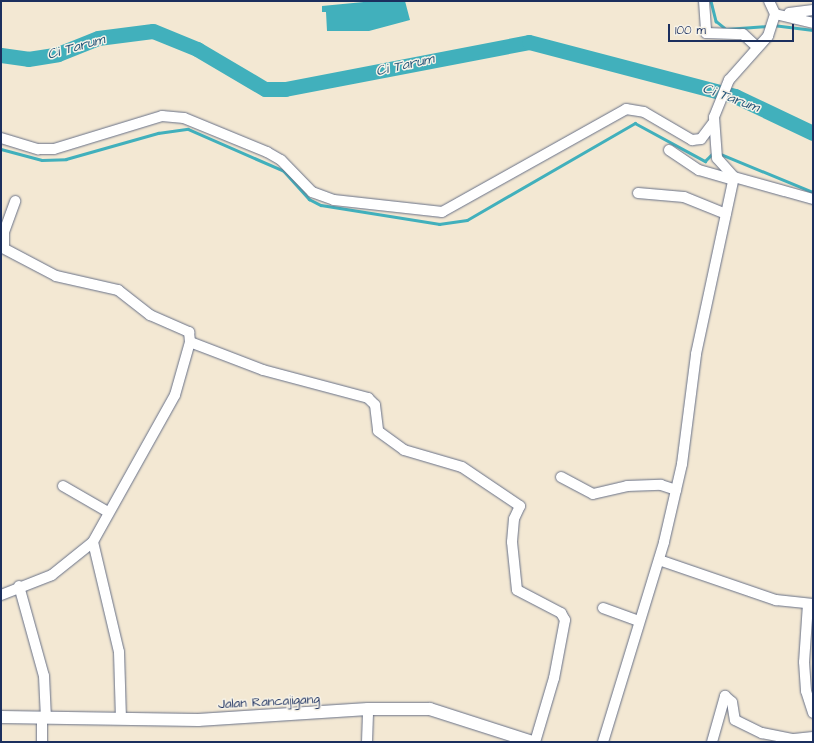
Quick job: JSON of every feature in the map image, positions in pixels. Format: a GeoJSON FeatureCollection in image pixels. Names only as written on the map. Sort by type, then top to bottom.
{"type":"FeatureCollection","features":[{"type":"Feature","properties":{"kind":"main road","name":"Jalan Rancajigang"},"geometry":{"type":"LineString","coordinates":[[1,717],[121,719],[263,718],[368,709],[441,711],[534,742]]}},
{"type":"Feature","properties":{"kind":"street"},"geometry":{"type":"LineString","coordinates":[[704,1],[704,28],[745,35],[757,47]]}},
{"type":"Feature","properties":{"kind":"street"},"geometry":{"type":"LineString","coordinates":[[769,1],[777,15],[813,23]]}},
{"type":"Feature","properties":{"kind":"street"},"geometry":{"type":"LineString","coordinates":[[777,15],[813,10]]}},
{"type":"Feature","properties":{"kind":"street"},"geometry":{"type":"LineString","coordinates":[[734,178],[717,158],[714,122],[716,110],[729,80],[769,34],[777,15]]}},
{"type":"Feature","properties":{"kind":"street"},"geometry":{"type":"LineString","coordinates":[[1,138],[38,149],[54,149],[162,116],[184,118],[267,152],[281,160],[312,192],[334,200],[442,212],[626,109],[644,112],[692,140],[701,139],[714,122]]}},
{"type":"Feature","properties":{"kind":"street"},"geometry":{"type":"LineString","coordinates":[[668,150],[699,170],[813,199]]}},
{"type":"Feature","properties":{"kind":"street"},"geometry":{"type":"LineString","coordinates":[[603,742],[659,560],[676,490],[696,354],[734,178]]}},
{"type":"Feature","properties":{"kind":"street"},"geometry":{"type":"LineString","coordinates":[[638,193],[684,197],[726,214]]}},
{"type":"Feature","properties":{"kind":"street"},"geometry":{"type":"LineString","coordinates":[[1,595],[19,586],[52,574],[93,542],[108,512],[175,395],[190,342],[189,332],[150,315],[118,290],[63,278],[2,248],[4,232],[15,201]]}},
{"type":"Feature","properties":{"kind":"street"},"geometry":{"type":"LineString","coordinates":[[190,342],[263,370],[368,398],[375,405],[378,431],[404,450],[462,467],[520,506],[514,519],[512,542],[517,590],[561,613],[565,620],[554,678],[534,742]]}},
{"type":"Feature","properties":{"kind":"street"},"geometry":{"type":"LineString","coordinates":[[561,477],[593,494],[627,486],[661,485],[676,490]]}},
{"type":"Feature","properties":{"kind":"street"},"geometry":{"type":"LineString","coordinates":[[63,486],[108,512]]}},
{"type":"Feature","properties":{"kind":"street"},"geometry":{"type":"LineString","coordinates":[[93,542],[119,652],[121,719]]}},
{"type":"Feature","properties":{"kind":"street"},"geometry":{"type":"LineString","coordinates":[[659,560],[776,600],[810,604],[804,662],[806,691],[813,713]]}},
{"type":"Feature","properties":{"kind":"street"},"geometry":{"type":"LineString","coordinates":[[19,586],[44,676],[44,718],[42,742]]}},
{"type":"Feature","properties":{"kind":"street"},"geometry":{"type":"LineString","coordinates":[[603,608],[639,621]]}},
{"type":"Feature","properties":{"kind":"street"},"geometry":{"type":"LineString","coordinates":[[712,742],[725,696],[732,702],[735,720],[762,738],[794,739],[813,737]]}},
{"type":"Feature","properties":{"kind":"street"},"geometry":{"type":"LineString","coordinates":[[367,742],[368,709]]}},
{"type":"Feature","properties":{"kind":"water"},"geometry":{"type":"Polygon","coordinates":[[[374,1],[405,1],[410,20],[369,31],[327,31],[326,12],[322,12],[322,6],[374,1]]]}},
{"type":"Feature","properties":{"kind":"waterway"},"geometry":{"type":"LineString","coordinates":[[711,1],[716,21],[726,29],[768,26]]}},
{"type":"Feature","properties":{"kind":"waterway"},"geometry":{"type":"LineString","coordinates":[[773,25],[813,30]]}},
{"type":"Feature","properties":{"kind":"waterway","name":"Ci Tarum"},"geometry":{"type":"LineString","coordinates":[[1,55],[28,59],[58,54],[98,38],[153,31],[197,49],[265,89],[285,89],[529,42],[735,96],[813,133]]}},
{"type":"Feature","properties":{"kind":"waterway"},"geometry":{"type":"LineString","coordinates":[[1,149],[42,160],[66,159],[158,133],[188,129],[284,171],[309,199],[321,205],[439,224],[467,220],[635,123],[705,161],[713,153]]}},
{"type":"Feature","properties":{"kind":"waterway"},"geometry":{"type":"LineString","coordinates":[[718,153],[813,192]]}}]}
